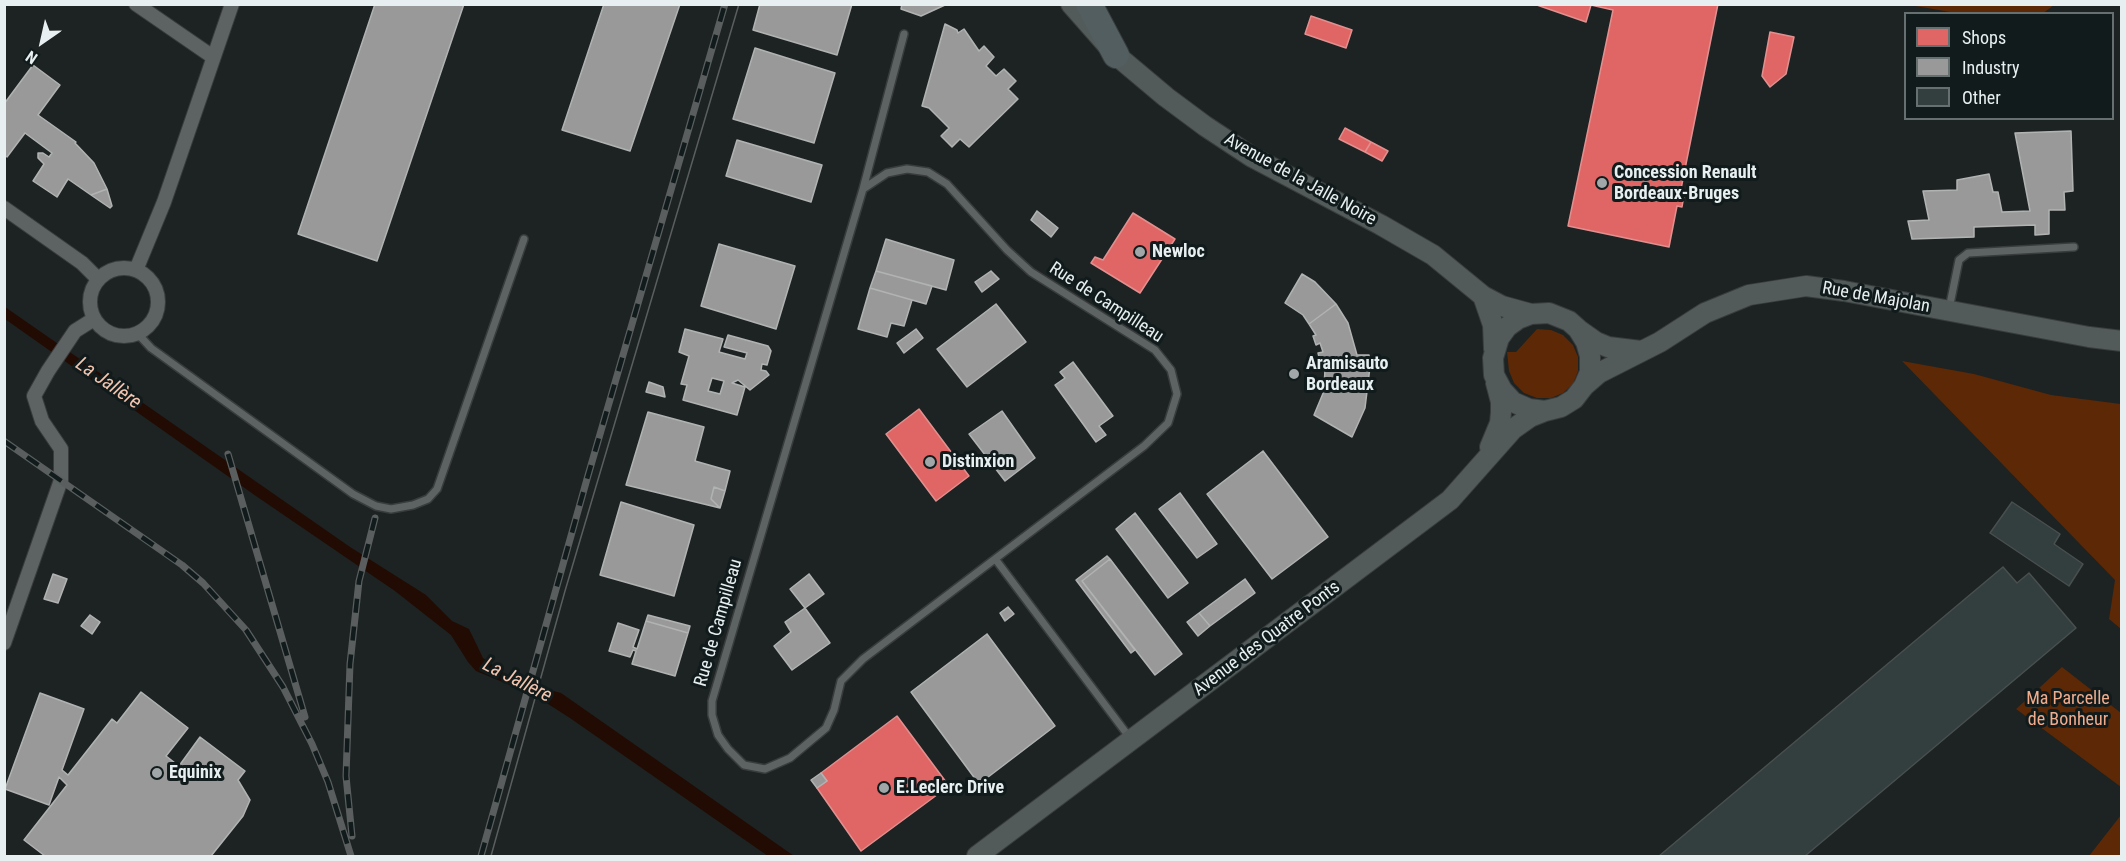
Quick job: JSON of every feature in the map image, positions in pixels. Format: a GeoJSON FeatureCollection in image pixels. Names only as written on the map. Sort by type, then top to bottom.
{"type":"FeatureCollection","features":[{"type":"Feature","properties":{"kind":"highway"},"geometry":{"type":"LineString","coordinates":[[1089,4],[1116,55]]}},
{"type":"Feature","properties":{"kind":"main road","name":"Avenue de la Jalle Noire"},"geometry":{"type":"LineString","coordinates":[[1071,4],[1116,55],[1205,126],[1252,157],[1433,255],[1483,297]]}},
{"type":"Feature","properties":{"kind":"main road","name":"Rue de Majolan"},"geometry":{"type":"LineString","coordinates":[[1584,386],[1599,373],[1644,351],[1705,313],[1749,295],[1806,286],[2121,341]]}},
{"type":"Feature","properties":{"kind":"main road"},"geometry":{"type":"LineString","coordinates":[[1483,297],[1502,306],[1531,314]]}},
{"type":"Feature","properties":{"kind":"main road"},"geometry":{"type":"LineString","coordinates":[[1483,297],[1493,325],[1494,375],[1502,412],[1500,423],[1483,463]]}},
{"type":"Feature","properties":{"kind":"main road"},"geometry":{"type":"LineString","coordinates":[[1494,350],[1507,327],[1518,319],[1540,313],[1556,315],[1569,321],[1596,342],[1608,347],[1644,351]]}},
{"type":"Feature","properties":{"kind":"main road"},"geometry":{"type":"LineString","coordinates":[[1494,375],[1502,390],[1513,402],[1529,409],[1545,411],[1561,407],[1574,399],[1584,386],[1590,372],[1590,357],[1586,342],[1578,329]]}},
{"type":"Feature","properties":{"kind":"main road","name":"Avenue des Quatre Ponts"},"geometry":{"type":"LineString","coordinates":[[977,856],[1450,500],[1514,429],[1530,417],[1545,411]]}},
{"type":"Feature","properties":{"kind":"street"},"geometry":{"type":"LineString","coordinates":[[136,4],[213,57]]}},
{"type":"Feature","properties":{"kind":"street"},"geometry":{"type":"LineString","coordinates":[[136,270],[164,202],[232,4]]}},
{"type":"Feature","properties":{"kind":"street"},"geometry":{"type":"LineString","coordinates":[[4,208],[82,263],[98,279]]}},
{"type":"Feature","properties":{"kind":"street"},"geometry":{"type":"LineString","coordinates":[[115,269],[136,270],[152,282],[157,291],[159,301],[153,321],[138,334],[118,336],[108,333],[94,319],[90,309],[90,298],[98,279],[115,269]]}},
{"type":"Feature","properties":{"kind":"street"},"geometry":{"type":"LineString","coordinates":[[4,643],[61,480],[61,449],[42,421],[34,396],[75,331],[94,319]]}},
{"type":"Feature","properties":{"kind":"lane","name":"Rue de Campilleau"},"geometry":{"type":"LineString","coordinates":[[863,189],[887,173],[906,169],[928,172],[946,184],[1007,250],[1031,272],[1155,350],[1171,370],[1177,394],[1168,423],[1144,446],[863,659],[841,681],[834,710],[826,728],[790,758],[765,769],[744,765],[728,749],[718,735],[712,715],[712,701],[863,189],[904,34]]}},
{"type":"Feature","properties":{"kind":"lane"},"geometry":{"type":"LineString","coordinates":[[138,334],[152,348],[353,494],[376,506],[392,509],[413,505],[428,499],[437,489],[524,239]]}},
{"type":"Feature","properties":{"kind":"lane"},"geometry":{"type":"LineString","coordinates":[[1948,311],[1959,260],[1968,253],[2074,247]]}},
{"type":"Feature","properties":{"kind":"lane"},"geometry":{"type":"LineString","coordinates":[[996,560],[1132,740]]}},
{"type":"Feature","properties":{"kind":"green space"},"geometry":{"type":"Polygon","coordinates":[[[1910,5],[2054,5],[2045,12],[1950,12],[1910,5]]]}},
{"type":"Feature","properties":{"kind":"green space"},"geometry":{"type":"Polygon","coordinates":[[[1537,329],[1551,330],[1563,335],[1573,345],[1578,357],[1578,371],[1573,384],[1563,393],[1551,398],[1537,398],[1524,393],[1514,383],[1509,371],[1507,352],[1516,352],[1537,329]]]}},
{"type":"Feature","properties":{"kind":"green space"},"geometry":{"type":"Polygon","coordinates":[[[1902,361],[1974,374],[2051,395],[2121,404],[2121,629],[2109,619],[2115,580],[1902,361]]]}},
{"type":"Feature","properties":{"kind":"green space","name":"Ma Parcelle de Bonheur"},"geometry":{"type":"Polygon","coordinates":[[[2062,667],[2121,713],[2121,787],[2016,709],[2062,667]]]}},
{"type":"Feature","properties":{"kind":"green space"},"geometry":{"type":"Polygon","coordinates":[[[2121,815],[2121,856],[2089,856],[2121,815]]]}},
{"type":"Feature","properties":{"kind":"water","name":"La Jallère"},"geometry":{"type":"Polygon","coordinates":[[[5,307],[350,547],[426,595],[452,621],[469,629],[483,658],[514,681],[561,693],[794,856],[768,856],[534,695],[476,671],[451,635],[395,591],[5,319],[5,307]]]}},
{"type":"Feature","properties":{"kind":"building: Shops"},"geometry":{"type":"Polygon","coordinates":[[[1534,4],[1718,4],[1680,194],[1684,195],[1682,207],[1677,206],[1669,247],[1568,226],[1613,10],[1591,5],[1586,22],[1534,4]]]}},
{"type":"Feature","properties":{"kind":"building: Shops"},"geometry":{"type":"Polygon","coordinates":[[[1311,16],[1352,30],[1346,48],[1305,34],[1311,16]]]}},
{"type":"Feature","properties":{"kind":"building: Shops"},"geometry":{"type":"Polygon","coordinates":[[[1770,32],[1794,37],[1786,74],[1770,87],[1762,76],[1770,32]]]}},
{"type":"Feature","properties":{"kind":"building: Shops"},"geometry":{"type":"Polygon","coordinates":[[[1345,128],[1371,142],[1365,152],[1339,139],[1345,128]]]}},
{"type":"Feature","properties":{"kind":"building: Shops"},"geometry":{"type":"Polygon","coordinates":[[[1371,142],[1388,151],[1382,161],[1365,152],[1371,142]]]}},
{"type":"Feature","properties":{"kind":"building: Shops"},"geometry":{"type":"Polygon","coordinates":[[[1133,213],[1175,239],[1140,293],[1091,263],[1095,257],[1103,260],[1133,213]]]}},
{"type":"Feature","properties":{"kind":"building: Shops"},"geometry":{"type":"Polygon","coordinates":[[[919,409],[969,476],[936,501],[886,434],[919,409]]]}},
{"type":"Feature","properties":{"kind":"building: Shops"},"geometry":{"type":"Polygon","coordinates":[[[897,716],[949,786],[861,851],[817,788],[827,781],[821,773],[897,716]]]}},
{"type":"Feature","properties":{"kind":"building: Industry"},"geometry":{"type":"Polygon","coordinates":[[[375,4],[464,4],[377,261],[298,234],[375,4]]]}},
{"type":"Feature","properties":{"kind":"building: Industry"},"geometry":{"type":"Polygon","coordinates":[[[604,4],[680,4],[630,151],[562,130],[604,4]]]}},
{"type":"Feature","properties":{"kind":"building: Industry"},"geometry":{"type":"Polygon","coordinates":[[[760,4],[852,4],[837,55],[753,30],[760,4]]]}},
{"type":"Feature","properties":{"kind":"building: Industry"},"geometry":{"type":"Polygon","coordinates":[[[902,4],[945,5],[921,16],[901,9],[902,4]]]}},
{"type":"Feature","properties":{"kind":"building: Industry"},"geometry":{"type":"Polygon","coordinates":[[[945,24],[957,30],[958,33],[964,29],[979,51],[984,46],[994,57],[986,66],[996,76],[1004,69],[1016,81],[1008,89],[1018,99],[969,147],[960,139],[952,147],[941,136],[949,128],[929,108],[922,106],[945,24]]]}},
{"type":"Feature","properties":{"kind":"building: Industry"},"geometry":{"type":"Polygon","coordinates":[[[755,48],[835,73],[814,143],[733,119],[755,48]]]}},
{"type":"Feature","properties":{"kind":"building: Industry"},"geometry":{"type":"Polygon","coordinates":[[[33,65],[60,85],[38,115],[76,142],[94,163],[107,189],[91,195],[68,179],[57,197],[33,181],[44,164],[38,158],[38,153],[49,157],[52,153],[25,133],[7,157],[4,155],[4,104],[33,65]]]}},
{"type":"Feature","properties":{"kind":"building: Industry"},"geometry":{"type":"Polygon","coordinates":[[[2071,131],[2073,191],[2064,192],[2065,210],[2049,210],[2049,234],[2035,235],[2035,225],[1974,227],[1974,237],[1912,239],[1908,221],[1929,220],[1923,191],[1957,190],[1957,180],[1989,174],[1993,192],[1998,192],[2002,212],[2030,211],[2015,133],[2071,131]]]}},
{"type":"Feature","properties":{"kind":"building: Industry"},"geometry":{"type":"Polygon","coordinates":[[[737,140],[822,165],[811,202],[726,176],[737,140]]]}},
{"type":"Feature","properties":{"kind":"building: Industry"},"geometry":{"type":"Polygon","coordinates":[[[107,189],[112,206],[110,208],[91,195],[107,189]]]}},
{"type":"Feature","properties":{"kind":"building: Industry"},"geometry":{"type":"Polygon","coordinates":[[[1037,211],[1058,228],[1051,237],[1031,220],[1037,211]]]}},
{"type":"Feature","properties":{"kind":"building: Industry"},"geometry":{"type":"Polygon","coordinates":[[[886,239],[954,260],[946,290],[876,271],[886,239]]]}},
{"type":"Feature","properties":{"kind":"building: Industry"},"geometry":{"type":"Polygon","coordinates":[[[719,244],[795,266],[776,329],[701,306],[719,244]]]}},
{"type":"Feature","properties":{"kind":"building: Industry"},"geometry":{"type":"Polygon","coordinates":[[[876,271],[932,286],[926,304],[870,288],[876,271]]]}},
{"type":"Feature","properties":{"kind":"building: Industry"},"geometry":{"type":"Polygon","coordinates":[[[991,271],[999,279],[982,292],[975,282],[991,271]]]}},
{"type":"Feature","properties":{"kind":"building: Industry"},"geometry":{"type":"Polygon","coordinates":[[[1302,274],[1315,282],[1336,304],[1309,324],[1303,315],[1285,303],[1302,274]]]}},
{"type":"Feature","properties":{"kind":"building: Industry"},"geometry":{"type":"Polygon","coordinates":[[[870,288],[912,300],[904,326],[891,323],[887,337],[858,329],[870,288]]]}},
{"type":"Feature","properties":{"kind":"building: Industry"},"geometry":{"type":"Polygon","coordinates":[[[996,304],[1026,342],[967,387],[937,349],[996,304]]]}},
{"type":"Feature","properties":{"kind":"building: Industry"},"geometry":{"type":"Polygon","coordinates":[[[1336,304],[1348,323],[1357,355],[1369,355],[1370,367],[1365,408],[1352,437],[1314,415],[1324,391],[1325,361],[1320,361],[1318,353],[1323,352],[1320,343],[1316,345],[1313,336],[1316,335],[1309,324],[1336,304]]]}},
{"type":"Feature","properties":{"kind":"building: Industry"},"geometry":{"type":"Polygon","coordinates":[[[685,329],[723,339],[719,352],[745,359],[747,353],[724,347],[728,335],[768,346],[771,351],[767,365],[762,364],[761,370],[766,371],[769,375],[750,390],[738,380],[732,383],[745,387],[737,415],[683,400],[687,385],[681,384],[689,356],[679,352],[685,329]],[[712,378],[708,391],[720,394],[724,381],[712,378]]]}},
{"type":"Feature","properties":{"kind":"building: Industry"},"geometry":{"type":"Polygon","coordinates":[[[916,329],[923,338],[904,353],[897,343],[916,329]]]}},
{"type":"Feature","properties":{"kind":"building: Industry"},"geometry":{"type":"Polygon","coordinates":[[[1073,362],[1113,416],[1099,426],[1106,435],[1096,442],[1055,385],[1065,378],[1060,372],[1073,362]]]}},
{"type":"Feature","properties":{"kind":"building: Industry"},"geometry":{"type":"Polygon","coordinates":[[[649,382],[663,387],[665,397],[646,392],[649,382]]]}},
{"type":"Feature","properties":{"kind":"building: Industry"},"geometry":{"type":"Polygon","coordinates":[[[1002,411],[1035,458],[1005,481],[969,434],[1002,411]]]}},
{"type":"Feature","properties":{"kind":"building: Industry"},"geometry":{"type":"Polygon","coordinates":[[[648,412],[704,427],[695,461],[730,471],[725,491],[714,487],[711,499],[720,508],[626,485],[648,412]]]}},
{"type":"Feature","properties":{"kind":"building: Industry"},"geometry":{"type":"Polygon","coordinates":[[[1263,451],[1328,537],[1272,579],[1207,494],[1263,451]]]}},
{"type":"Feature","properties":{"kind":"building: Industry"},"geometry":{"type":"Polygon","coordinates":[[[714,487],[725,491],[720,508],[711,499],[714,487]]]}},
{"type":"Feature","properties":{"kind":"building: Industry"},"geometry":{"type":"Polygon","coordinates":[[[1180,493],[1217,544],[1197,558],[1159,509],[1180,493]]]}},
{"type":"Feature","properties":{"kind":"building: Industry"},"geometry":{"type":"Polygon","coordinates":[[[621,502],[694,525],[674,596],[600,575],[621,502]]]}},
{"type":"Feature","properties":{"kind":"building: Industry"},"geometry":{"type":"Polygon","coordinates":[[[1135,513],[1188,583],[1168,598],[1116,529],[1135,513]]]}},
{"type":"Feature","properties":{"kind":"building: Industry"},"geometry":{"type":"Polygon","coordinates":[[[1107,556],[1110,559],[1082,581],[1135,650],[1131,653],[1076,580],[1107,556]]]}},
{"type":"Feature","properties":{"kind":"building: Industry"},"geometry":{"type":"Polygon","coordinates":[[[1110,559],[1182,654],[1155,675],[1082,581],[1110,559]]]}},
{"type":"Feature","properties":{"kind":"building: Industry"},"geometry":{"type":"Polygon","coordinates":[[[53,574],[67,579],[58,603],[44,599],[53,574]]]}},
{"type":"Feature","properties":{"kind":"building: Industry"},"geometry":{"type":"Polygon","coordinates":[[[809,574],[824,594],[805,608],[790,589],[809,574]]]}},
{"type":"Feature","properties":{"kind":"building: Industry"},"geometry":{"type":"Polygon","coordinates":[[[1245,579],[1255,593],[1210,626],[1199,613],[1245,579]]]}},
{"type":"Feature","properties":{"kind":"building: Industry"},"geometry":{"type":"Polygon","coordinates":[[[1008,607],[1014,614],[1005,621],[1000,613],[1008,607]]]}},
{"type":"Feature","properties":{"kind":"building: Industry"},"geometry":{"type":"Polygon","coordinates":[[[805,608],[830,643],[792,670],[774,646],[791,632],[785,622],[805,608]]]}},
{"type":"Feature","properties":{"kind":"building: Industry"},"geometry":{"type":"Polygon","coordinates":[[[1199,613],[1210,626],[1198,636],[1187,622],[1199,613]]]}},
{"type":"Feature","properties":{"kind":"building: Industry"},"geometry":{"type":"Polygon","coordinates":[[[90,615],[100,622],[92,634],[81,626],[90,615]]]}},
{"type":"Feature","properties":{"kind":"building: Industry"},"geometry":{"type":"Polygon","coordinates":[[[648,615],[690,626],[688,633],[646,621],[648,615]]]}},
{"type":"Feature","properties":{"kind":"building: Industry"},"geometry":{"type":"Polygon","coordinates":[[[646,621],[688,633],[675,676],[632,664],[636,651],[633,650],[630,657],[609,651],[618,623],[639,630],[633,647],[637,649],[646,621]]]}},
{"type":"Feature","properties":{"kind":"building: Industry"},"geometry":{"type":"Polygon","coordinates":[[[987,634],[1055,726],[979,784],[911,692],[987,634]]]}},
{"type":"Feature","properties":{"kind":"building: Industry","name":"Equinix"},"geometry":{"type":"Polygon","coordinates":[[[141,692],[188,728],[166,756],[179,766],[200,737],[245,771],[238,780],[250,800],[243,816],[211,856],[45,856],[24,840],[67,785],[59,777],[49,805],[5,789],[40,693],[84,709],[62,770],[68,775],[112,719],[117,723],[141,692]]]}},
{"type":"Feature","properties":{"kind":"building: Industry"},"geometry":{"type":"Polygon","coordinates":[[[821,773],[827,781],[817,788],[811,780],[821,773]]]}},
{"type":"Feature","properties":{"kind":"building: Other"},"geometry":{"type":"Polygon","coordinates":[[[2012,502],[2060,534],[2054,544],[2083,564],[2069,586],[1990,533],[2012,502]]]}},
{"type":"Feature","properties":{"kind":"building: Other"},"geometry":{"type":"Polygon","coordinates":[[[2003,567],[2017,583],[2029,573],[2076,628],[1805,856],[1659,856],[2003,567]]]}},
{"type":"Feature","properties":{"kind":"tram line"},"geometry":{"type":"LineString","coordinates":[[491,856],[565,591],[739,4]]}},
{"type":"Feature","properties":{"kind":"railway"},"geometry":{"type":"LineString","coordinates":[[481,856],[587,479],[725,4]]}},
{"type":"Feature","properties":{"kind":"railway"},"geometry":{"type":"LineString","coordinates":[[4,441],[182,565],[203,583],[246,630],[283,687],[312,744],[328,782],[351,856]]}},
{"type":"Feature","properties":{"kind":"railway"},"geometry":{"type":"LineString","coordinates":[[228,454],[305,717]]}},
{"type":"Feature","properties":{"kind":"railway"},"geometry":{"type":"LineString","coordinates":[[352,836],[346,776],[350,664],[359,581],[375,518]]}},
{"type":"Feature","properties":{"kind":"place","name":"Concession Renault Bordeaux-Bruges"},"geometry":{"type":"Point","coordinates":[1602,183]}},
{"type":"Feature","properties":{"kind":"place","name":"Newloc"},"geometry":{"type":"Point","coordinates":[1140,252]}},
{"type":"Feature","properties":{"kind":"place","name":"Aramisauto Bordeaux"},"geometry":{"type":"Point","coordinates":[1294,374]}},
{"type":"Feature","properties":{"kind":"place","name":"Distinxion"},"geometry":{"type":"Point","coordinates":[930,462]}},
{"type":"Feature","properties":{"kind":"place","name":"Equinix"},"geometry":{"type":"Point","coordinates":[157,773]}},
{"type":"Feature","properties":{"kind":"place","name":"E.Leclerc Drive"},"geometry":{"type":"Point","coordinates":[884,788]}}]}
